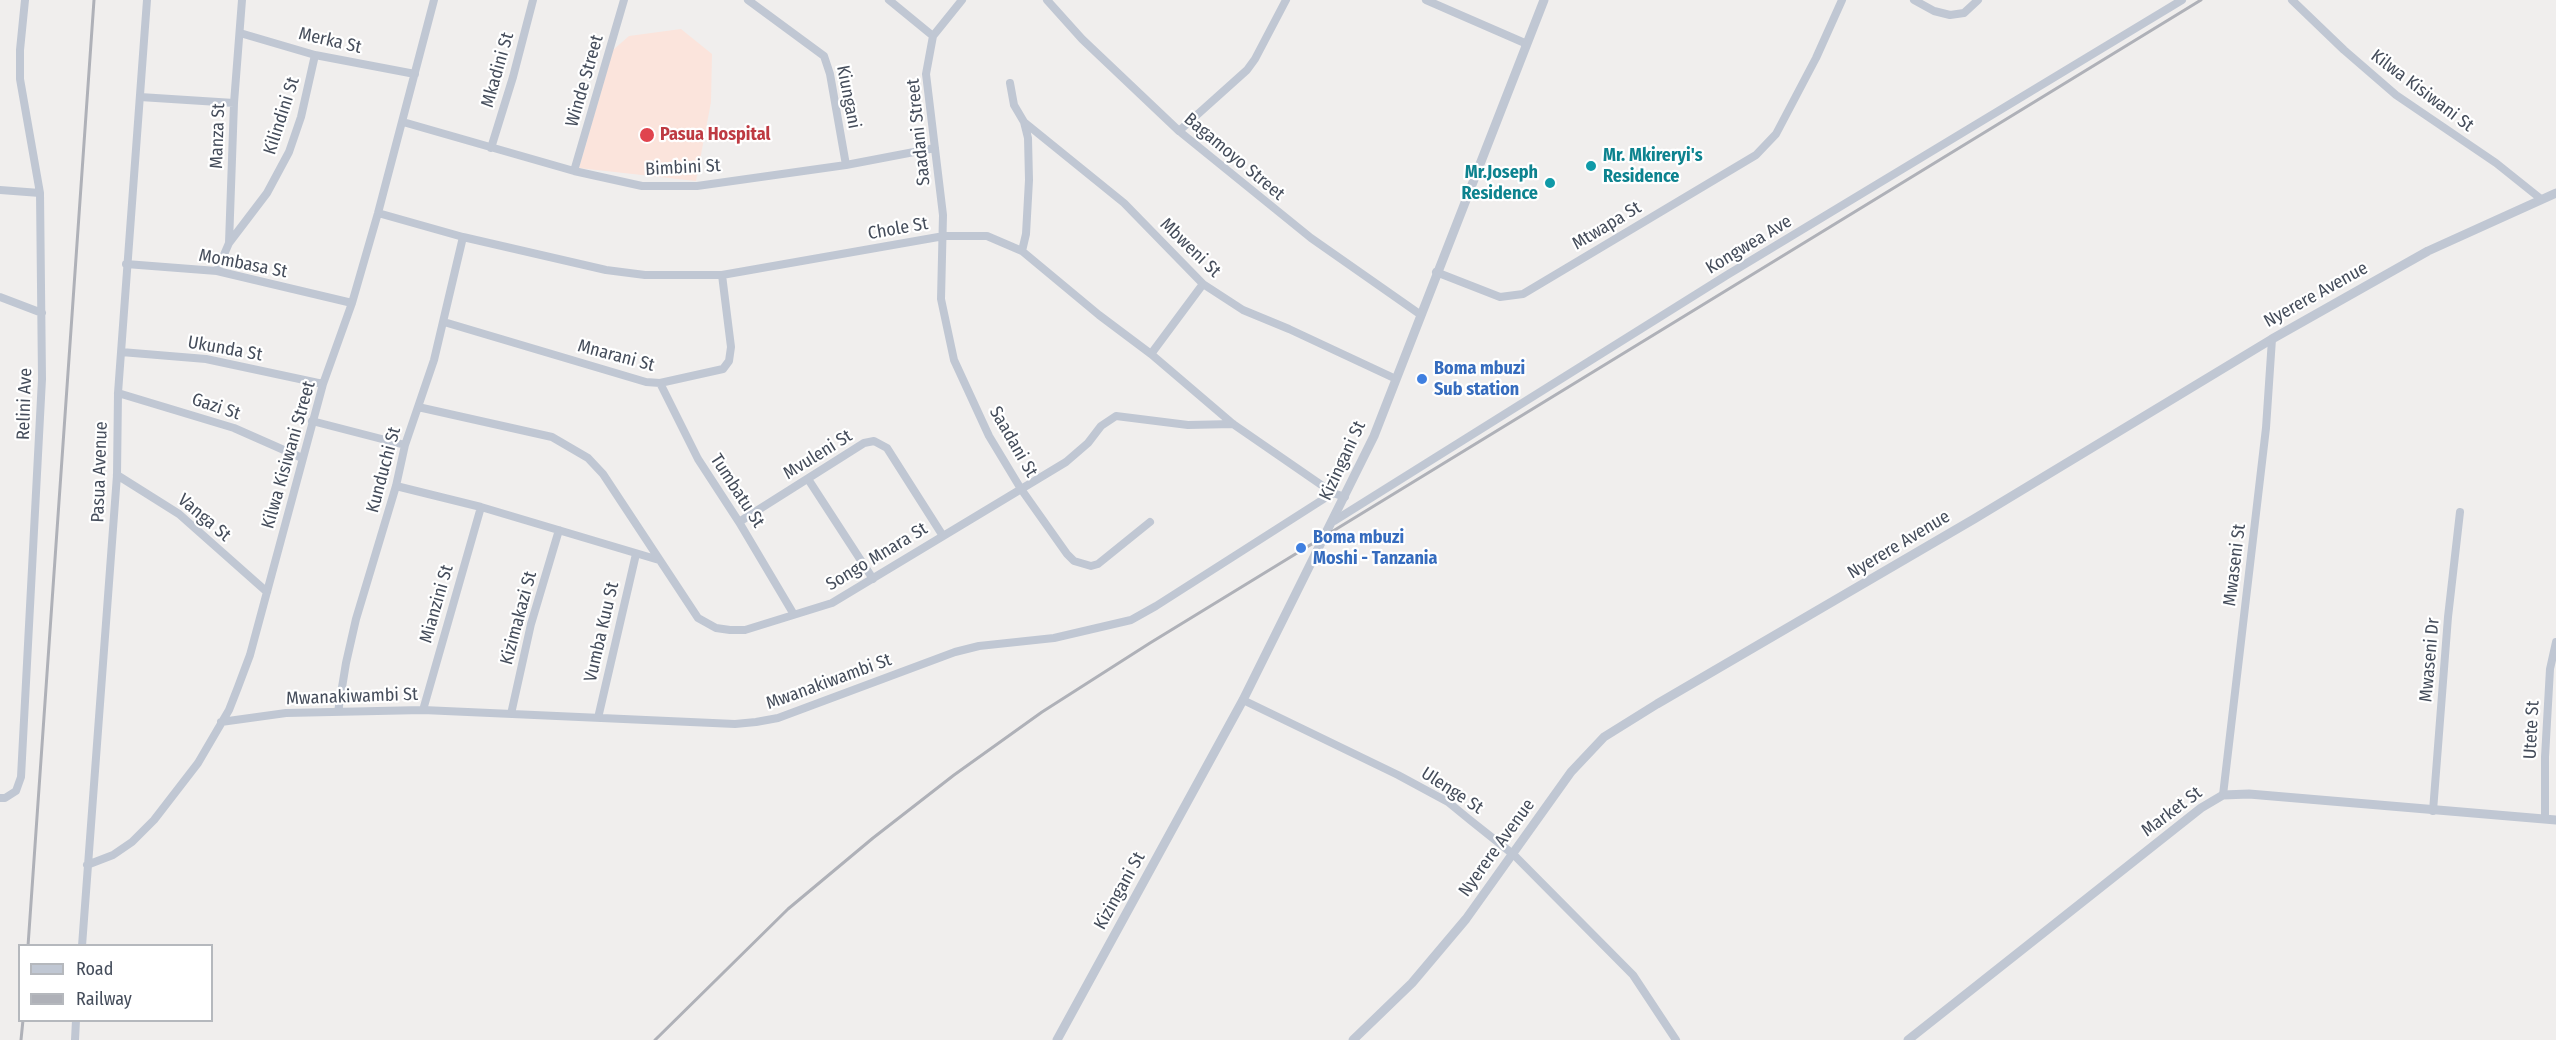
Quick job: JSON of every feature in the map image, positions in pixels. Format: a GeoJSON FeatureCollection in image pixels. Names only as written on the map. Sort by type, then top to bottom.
{"type":"FeatureCollection","features":[{"type":"Feature","properties":{"kind":"street","name":"Relini Ave"},"geometry":{"type":"LineString","coordinates":[[0,798],[5,798],[16,791],[21,777],[42,378],[40,193],[20,79],[25,0]]}},
{"type":"Feature","properties":{"kind":"street","name":"Pasua Avenue"},"geometry":{"type":"LineString","coordinates":[[82,944],[117,475],[118,393],[126,264],[147,0]]}},
{"type":"Feature","properties":{"kind":"street","name":"Manza St"},"geometry":{"type":"LineString","coordinates":[[217,271],[229,243],[234,103],[242,0]]}},
{"type":"Feature","properties":{"kind":"street","name":"Kilwa Kisiwani Street"},"geometry":{"type":"LineString","coordinates":[[87,865],[113,855],[132,842],[154,820],[198,763],[229,710],[250,655],[312,421],[352,303],[378,213],[434,0]]}},
{"type":"Feature","properties":{"kind":"street","name":"Mkadini St"},"geometry":{"type":"LineString","coordinates":[[491,148],[533,0]]}},
{"type":"Feature","properties":{"kind":"street","name":"Winde Street"},"geometry":{"type":"LineString","coordinates":[[574,171],[624,0]]}},
{"type":"Feature","properties":{"kind":"street","name":"Kiungani"},"geometry":{"type":"LineString","coordinates":[[748,0],[824,56],[831,74],[846,165]]}},
{"type":"Feature","properties":{"kind":"street"},"geometry":{"type":"LineString","coordinates":[[889,0],[933,36]]}},
{"type":"Feature","properties":{"kind":"street","name":"Saadani Street"},"geometry":{"type":"LineString","coordinates":[[944,236],[926,74],[933,36],[962,0]]}},
{"type":"Feature","properties":{"kind":"street","name":"Bagamoyo Street"},"geometry":{"type":"LineString","coordinates":[[1047,0],[1082,39],[1179,131],[1311,238],[1420,315]]}},
{"type":"Feature","properties":{"kind":"street"},"geometry":{"type":"LineString","coordinates":[[1179,131],[1251,64],[1287,0]]}},
{"type":"Feature","properties":{"kind":"street"},"geometry":{"type":"LineString","coordinates":[[1426,0],[1527,44]]}},
{"type":"Feature","properties":{"kind":"street","name":"Kizingani St"},"geometry":{"type":"LineString","coordinates":[[1057,1040],[1243,699],[1374,436],[1436,272],[1544,0]]}},
{"type":"Feature","properties":{"kind":"street","name":"Mtwapa St"},"geometry":{"type":"LineString","coordinates":[[1436,272],[1500,297],[1523,294],[1756,155],[1776,134],[1816,58],[1842,0]]}},
{"type":"Feature","properties":{"kind":"street"},"geometry":{"type":"LineString","coordinates":[[1914,0],[1934,11],[1950,15],[1964,13],[1978,0]]}},
{"type":"Feature","properties":{"kind":"street","name":"Kongwea Ave"},"geometry":{"type":"LineString","coordinates":[[1334,520],[1717,282],[2182,0]]}},
{"type":"Feature","properties":{"kind":"street","name":"Kilwa Kisiwani St"},"geometry":{"type":"LineString","coordinates":[[2292,0],[2315,24],[2396,95],[2496,163],[2541,199]]}},
{"type":"Feature","properties":{"kind":"street","name":"Merka St"},"geometry":{"type":"LineString","coordinates":[[240,33],[315,54],[416,74]]}},
{"type":"Feature","properties":{"kind":"street","name":"Kilindini St"},"geometry":{"type":"LineString","coordinates":[[229,243],[267,193],[289,152],[301,117],[315,54]]}},
{"type":"Feature","properties":{"kind":"street","name":"Mbweni St"},"geometry":{"type":"LineString","coordinates":[[1010,83],[1014,105],[1024,122],[1124,203],[1203,284],[1242,310],[1289,329],[1396,379]]}},
{"type":"Feature","properties":{"kind":"street"},"geometry":{"type":"LineString","coordinates":[[140,97],[234,103]]}},
{"type":"Feature","properties":{"kind":"street","name":"Bimbini St"},"geometry":{"type":"LineString","coordinates":[[403,122],[574,171],[642,186],[697,186],[846,165],[935,148]]}},
{"type":"Feature","properties":{"kind":"street"},"geometry":{"type":"LineString","coordinates":[[1022,251],[1026,234],[1029,180],[1028,138],[1024,122]]}},
{"type":"Feature","properties":{"kind":"street"},"geometry":{"type":"LineString","coordinates":[[0,190],[40,193]]}},
{"type":"Feature","properties":{"kind":"street","name":"Nyerere Avenue"},"geometry":{"type":"LineString","coordinates":[[1353,1040],[1412,983],[1466,919],[1514,855],[1571,772],[1604,737],[1964,525],[2272,339],[2428,251],[2556,193]]}},
{"type":"Feature","properties":{"kind":"street","name":"Chole St"},"geometry":{"type":"LineString","coordinates":[[378,213],[464,237],[606,270],[645,275],[722,275],[944,236],[987,236],[1022,251],[1099,315],[1151,354],[1233,424],[1333,493],[1345,497]]}},
{"type":"Feature","properties":{"kind":"street","name":"Saadani St"},"geometry":{"type":"LineString","coordinates":[[944,236],[941,299],[954,360],[989,436],[1067,554],[1083,564],[1091,566],[1098,564],[1150,522]]}},
{"type":"Feature","properties":{"kind":"street","name":"Kunduchi St"},"geometry":{"type":"LineString","coordinates":[[338,712],[345,663],[356,619],[396,486],[405,445],[434,360],[464,237]]}},
{"type":"Feature","properties":{"kind":"street","name":"Mombasa St"},"geometry":{"type":"LineString","coordinates":[[126,264],[217,271],[352,303]]}},
{"type":"Feature","properties":{"kind":"street","name":"Mnarani St"},"geometry":{"type":"LineString","coordinates":[[444,322],[645,382],[660,383],[723,369],[729,362],[731,347],[722,275]]}},
{"type":"Feature","properties":{"kind":"street"},"geometry":{"type":"LineString","coordinates":[[1151,354],[1203,284]]}},
{"type":"Feature","properties":{"kind":"street"},"geometry":{"type":"LineString","coordinates":[[0,297],[42,313]]}},
{"type":"Feature","properties":{"kind":"street","name":"Mwaseni St"},"geometry":{"type":"LineString","coordinates":[[2223,795],[2266,428],[2272,339]]}},
{"type":"Feature","properties":{"kind":"street","name":"Ukunda St"},"geometry":{"type":"LineString","coordinates":[[121,352],[206,359],[323,384]]}},
{"type":"Feature","properties":{"kind":"street","name":"Tumbatu St"},"geometry":{"type":"LineString","coordinates":[[660,383],[698,459],[740,522],[793,613]]}},
{"type":"Feature","properties":{"kind":"street","name":"Gazi St"},"geometry":{"type":"LineString","coordinates":[[118,393],[225,425],[302,458]]}},
{"type":"Feature","properties":{"kind":"street","name":"Songo Mnara St"},"geometry":{"type":"LineString","coordinates":[[418,407],[552,437],[588,458],[603,474],[698,618],[707,624],[730,630],[745,630],[793,613],[832,603],[1066,462],[1088,443],[1101,426],[1116,416],[1188,425],[1233,424]]}},
{"type":"Feature","properties":{"kind":"street"},"geometry":{"type":"LineString","coordinates":[[312,421],[405,445]]}},
{"type":"Feature","properties":{"kind":"street","name":"Mvuleni St"},"geometry":{"type":"LineString","coordinates":[[740,522],[864,443],[874,441],[887,448],[943,536]]}},
{"type":"Feature","properties":{"kind":"street","name":"Vanga St"},"geometry":{"type":"LineString","coordinates":[[117,475],[179,514],[267,592]]}},
{"type":"Feature","properties":{"kind":"street"},"geometry":{"type":"LineString","coordinates":[[808,480],[873,579]]}},
{"type":"Feature","properties":{"kind":"street"},"geometry":{"type":"LineString","coordinates":[[396,486],[481,507],[659,560]]}},
{"type":"Feature","properties":{"kind":"street","name":"Mwanakiwambi St"},"geometry":{"type":"LineString","coordinates":[[221,722],[286,713],[423,710],[735,724],[756,723],[778,718],[955,652],[979,646],[1054,638],[1131,620],[1333,493]]}},
{"type":"Feature","properties":{"kind":"street","name":"Mianzini St"},"geometry":{"type":"LineString","coordinates":[[423,710],[481,507]]}},
{"type":"Feature","properties":{"kind":"street","name":"Mwaseni Dr"},"geometry":{"type":"LineString","coordinates":[[2433,811],[2448,617],[2460,512]]}},
{"type":"Feature","properties":{"kind":"street","name":"Kizimakazi St"},"geometry":{"type":"LineString","coordinates":[[511,714],[531,624],[559,530]]}},
{"type":"Feature","properties":{"kind":"street","name":"Vumba Kuu St"},"geometry":{"type":"LineString","coordinates":[[598,718],[636,554]]}},
{"type":"Feature","properties":{"kind":"street","name":"Utete St"},"geometry":{"type":"LineString","coordinates":[[2545,819],[2545,758],[2556,642]]}},
{"type":"Feature","properties":{"kind":"street","name":"Ulenge St"},"geometry":{"type":"LineString","coordinates":[[1243,699],[1448,802],[1514,855],[1633,975],[1676,1040]]}},
{"type":"Feature","properties":{"kind":"street","name":"Market St"},"geometry":{"type":"LineString","coordinates":[[1908,1040],[2201,807],[2223,795],[2249,794],[2556,820]]}},
{"type":"Feature","properties":{"kind":"street"},"geometry":{"type":"LineString","coordinates":[[75,1040],[76,1022]]}},
{"type":"Feature","properties":{"kind":"shaded area","name":"Pasua Hospital"},"geometry":{"type":"Polygon","coordinates":[[[681,29],[712,54],[711,102],[696,181],[579,168],[613,50],[629,36],[681,29]]]}},
{"type":"Feature","properties":{"kind":"railway"},"geometry":{"type":"LineString","coordinates":[[28,944],[94,0]]}},
{"type":"Feature","properties":{"kind":"railway"},"geometry":{"type":"LineString","coordinates":[[655,1040],[788,909],[873,838],[954,775],[1042,712],[1150,643],[2201,0]]}},
{"type":"Feature","properties":{"kind":"railway"},"geometry":{"type":"LineString","coordinates":[[21,1040],[23,1022]]}},
{"type":"Feature","properties":{"kind":"place","name":"Pasua Hospital"},"geometry":{"type":"Point","coordinates":[647,135]}},
{"type":"Feature","properties":{"kind":"place","name":"Mr. Mkireryi's Residence"},"geometry":{"type":"Point","coordinates":[1591,166]}},
{"type":"Feature","properties":{"kind":"place","name":"Mr.Joseph Residence"},"geometry":{"type":"Point","coordinates":[1550,183]}},
{"type":"Feature","properties":{"kind":"place","name":"Boma mbuzi Sub station"},"geometry":{"type":"Point","coordinates":[1422,379]}},
{"type":"Feature","properties":{"kind":"place","name":"Boma mbuzi Moshi - Tanzania"},"geometry":{"type":"Point","coordinates":[1301,548]}}]}
